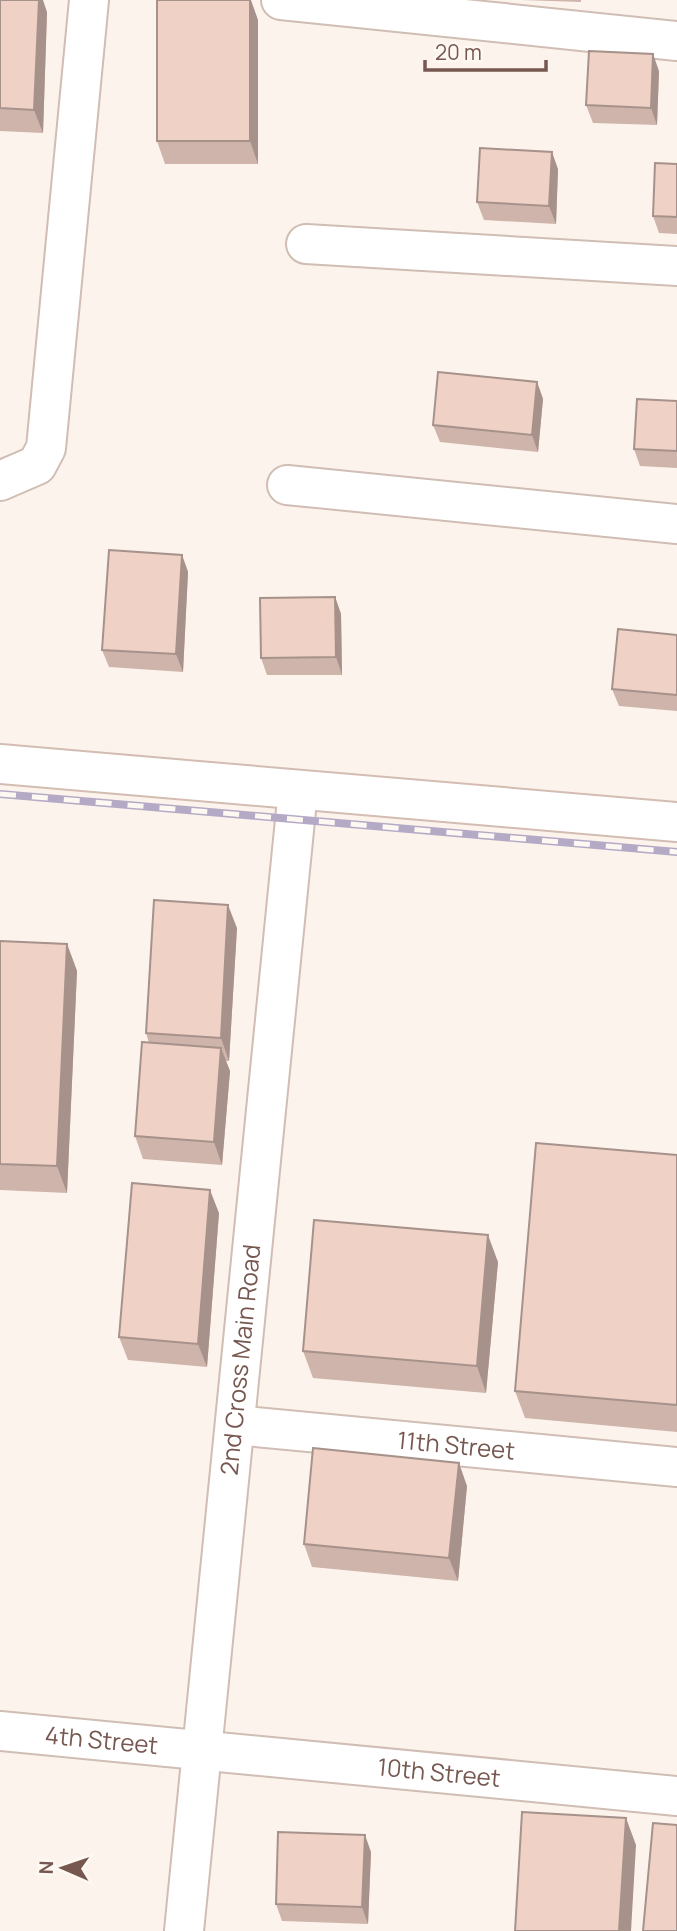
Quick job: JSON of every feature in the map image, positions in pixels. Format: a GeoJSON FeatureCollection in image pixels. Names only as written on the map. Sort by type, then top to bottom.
{"type":"FeatureCollection","features":[{"type":"Feature","properties":{"kind":"street"},"geometry":{"type":"LineString","coordinates":[[0,481],[37,465],[46,449],[89,0]]}},
{"type":"Feature","properties":{"kind":"street"},"geometry":{"type":"LineString","coordinates":[[281,0],[677,41]]}},
{"type":"Feature","properties":{"kind":"street"},"geometry":{"type":"LineString","coordinates":[[306,244],[677,266]]}},
{"type":"Feature","properties":{"kind":"street"},"geometry":{"type":"LineString","coordinates":[[287,485],[677,524]]}},
{"type":"Feature","properties":{"kind":"street"},"geometry":{"type":"LineString","coordinates":[[0,764],[677,822]]}},
{"type":"Feature","properties":{"kind":"street","name":"2nd Cross Main Road"},"geometry":{"type":"LineString","coordinates":[[184,1931],[298,790]]}},
{"type":"Feature","properties":{"kind":"street","name":"11th Street"},"geometry":{"type":"LineString","coordinates":[[235,1426],[677,1467]]}},
{"type":"Feature","properties":{"kind":"street","name":"4th Street"},"geometry":{"type":"LineString","coordinates":[[0,1731],[202,1751]]}},
{"type":"Feature","properties":{"kind":"street","name":"10th Street"},"geometry":{"type":"LineString","coordinates":[[202,1751],[677,1796]]}},
{"type":"Feature","properties":{"kind":"building"},"geometry":{"type":"Polygon","coordinates":[[[0,0],[39,0],[34,110],[0,108],[0,0]]]}},
{"type":"Feature","properties":{"kind":"building"},"geometry":{"type":"Polygon","coordinates":[[[157,0],[250,0],[250,141],[157,141],[157,0]]]}},
{"type":"Feature","properties":{"kind":"building"},"geometry":{"type":"Polygon","coordinates":[[[589,51],[653,54],[651,108],[586,105],[589,51]]]}},
{"type":"Feature","properties":{"kind":"building"},"geometry":{"type":"Polygon","coordinates":[[[480,148],[552,152],[549,206],[477,202],[480,148]]]}},
{"type":"Feature","properties":{"kind":"building"},"geometry":{"type":"Polygon","coordinates":[[[655,163],[677,164],[677,217],[653,216],[655,163]]]}},
{"type":"Feature","properties":{"kind":"building"},"geometry":{"type":"Polygon","coordinates":[[[438,372],[537,382],[532,435],[433,425],[438,372]]]}},
{"type":"Feature","properties":{"kind":"building"},"geometry":{"type":"Polygon","coordinates":[[[637,399],[677,401],[677,451],[634,449],[637,399]]]}},
{"type":"Feature","properties":{"kind":"building"},"geometry":{"type":"Polygon","coordinates":[[[109,550],[182,555],[176,654],[102,650],[109,550]]]}},
{"type":"Feature","properties":{"kind":"building"},"geometry":{"type":"Polygon","coordinates":[[[335,597],[336,657],[261,658],[260,598],[335,597]]]}},
{"type":"Feature","properties":{"kind":"building"},"geometry":{"type":"Polygon","coordinates":[[[618,629],[677,635],[677,695],[612,689],[618,629]]]}},
{"type":"Feature","properties":{"kind":"building"},"geometry":{"type":"Polygon","coordinates":[[[154,900],[228,905],[221,1038],[146,1033],[154,900]]]}},
{"type":"Feature","properties":{"kind":"building"},"geometry":{"type":"Polygon","coordinates":[[[0,941],[67,944],[57,1166],[0,1164],[0,941]]]}},
{"type":"Feature","properties":{"kind":"building"},"geometry":{"type":"Polygon","coordinates":[[[142,1042],[221,1048],[214,1142],[135,1136],[142,1042]]]}},
{"type":"Feature","properties":{"kind":"building"},"geometry":{"type":"Polygon","coordinates":[[[536,1143],[677,1155],[677,1405],[515,1391],[536,1143]]]}},
{"type":"Feature","properties":{"kind":"building"},"geometry":{"type":"Polygon","coordinates":[[[132,1183],[210,1190],[198,1344],[119,1337],[132,1183]]]}},
{"type":"Feature","properties":{"kind":"building"},"geometry":{"type":"Polygon","coordinates":[[[314,1220],[488,1235],[477,1366],[303,1351],[314,1220]]]}},
{"type":"Feature","properties":{"kind":"building"},"geometry":{"type":"Polygon","coordinates":[[[313,1448],[459,1463],[449,1558],[304,1544],[313,1448]]]}},
{"type":"Feature","properties":{"kind":"building"},"geometry":{"type":"Polygon","coordinates":[[[522,1812],[626,1818],[619,1931],[515,1931],[522,1812]]]}},
{"type":"Feature","properties":{"kind":"building"},"geometry":{"type":"Polygon","coordinates":[[[653,1823],[677,1825],[677,1931],[643,1931],[653,1823]]]}},
{"type":"Feature","properties":{"kind":"building"},"geometry":{"type":"Polygon","coordinates":[[[278,1832],[365,1835],[362,1907],[276,1904],[278,1832]]]}},
{"type":"Feature","properties":{"kind":"railway"},"geometry":{"type":"LineString","coordinates":[[0,794],[677,852]]}}]}
